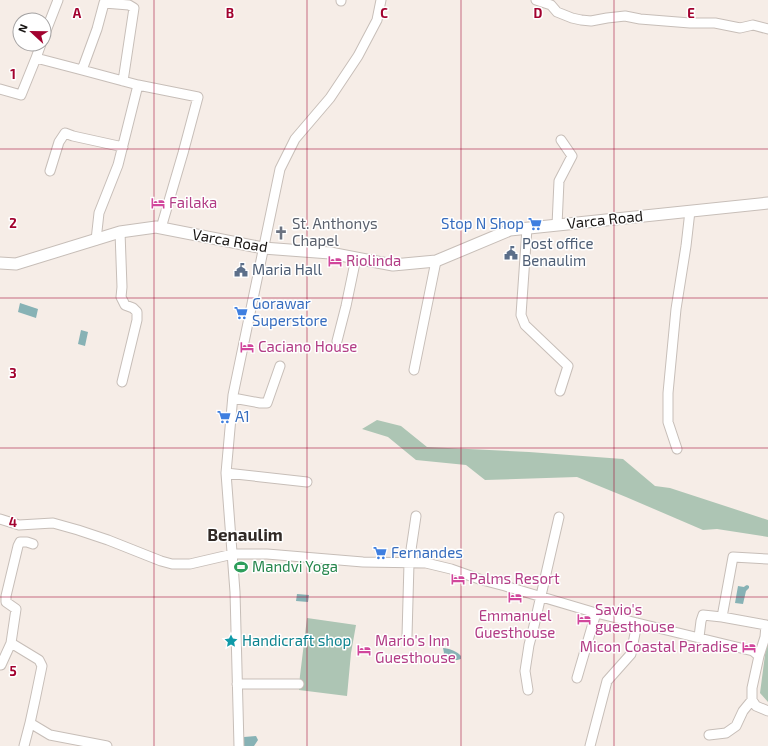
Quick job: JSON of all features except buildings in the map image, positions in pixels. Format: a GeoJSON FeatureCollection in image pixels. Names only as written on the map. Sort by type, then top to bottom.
{"type":"FeatureCollection","features":[{"type":"Feature","properties":{"kind":"main road","name":"Varca Road"},"geometry":{"type":"LineString","coordinates":[[0,262],[16,264],[120,232],[156,227],[263,248],[330,253],[393,265],[436,261],[510,230],[768,204]]}},
{"type":"Feature","properties":{"kind":"street"},"geometry":{"type":"LineString","coordinates":[[52,15],[58,0]]}},
{"type":"Feature","properties":{"kind":"street"},"geometry":{"type":"LineString","coordinates":[[238,746],[235,592],[226,473],[233,398],[280,169],[295,139],[330,98],[358,56],[377,20],[381,0]]}},
{"type":"Feature","properties":{"kind":"street"},"geometry":{"type":"LineString","coordinates":[[536,0],[550,5],[557,12],[581,20],[591,21],[625,16],[640,19],[690,23],[715,23],[740,28],[754,25],[768,29]]}},
{"type":"Feature","properties":{"kind":"street"},"geometry":{"type":"LineString","coordinates":[[82,70],[97,29],[104,3],[129,4],[134,8],[123,81]]}},
{"type":"Feature","properties":{"kind":"street"},"geometry":{"type":"LineString","coordinates":[[0,90],[21,95],[38,52]]}},
{"type":"Feature","properties":{"kind":"street"},"geometry":{"type":"LineString","coordinates":[[36,58],[138,85],[198,97],[161,228]]}},
{"type":"Feature","properties":{"kind":"street"},"geometry":{"type":"LineString","coordinates":[[96,240],[99,213],[118,165],[138,85]]}},
{"type":"Feature","properties":{"kind":"street"},"geometry":{"type":"LineString","coordinates":[[50,171],[59,142],[65,133],[123,147]]}},
{"type":"Feature","properties":{"kind":"street"},"geometry":{"type":"LineString","coordinates":[[557,225],[559,180],[572,156],[561,140]]}},
{"type":"Feature","properties":{"kind":"street"},"geometry":{"type":"LineString","coordinates":[[677,449],[668,422],[668,393],[676,309],[690,211]]}},
{"type":"Feature","properties":{"kind":"street"},"geometry":{"type":"LineString","coordinates":[[526,228],[521,315],[525,325],[568,366],[560,391]]}},
{"type":"Feature","properties":{"kind":"street"},"geometry":{"type":"LineString","coordinates":[[120,232],[122,286],[120,297],[125,305],[138,312],[122,382]]}},
{"type":"Feature","properties":{"kind":"street"},"geometry":{"type":"LineString","coordinates":[[336,341],[346,306],[356,258]]}},
{"type":"Feature","properties":{"kind":"street"},"geometry":{"type":"LineString","coordinates":[[414,370],[436,261]]}},
{"type":"Feature","properties":{"kind":"street"},"geometry":{"type":"LineString","coordinates":[[233,398],[267,402],[280,366]]}},
{"type":"Feature","properties":{"kind":"street"},"geometry":{"type":"LineString","coordinates":[[226,473],[307,482]]}},
{"type":"Feature","properties":{"kind":"street"},"geometry":{"type":"LineString","coordinates":[[406,636],[409,563],[416,516]]}},
{"type":"Feature","properties":{"kind":"street"},"geometry":{"type":"LineString","coordinates":[[528,690],[525,671],[529,645],[559,517]]}},
{"type":"Feature","properties":{"kind":"street"},"geometry":{"type":"LineString","coordinates":[[0,519],[19,525],[53,523],[108,540],[172,564],[190,564],[233,554],[267,554],[363,562],[426,563],[451,569],[482,580],[596,613],[753,651],[759,656]]}},
{"type":"Feature","properties":{"kind":"street"},"geometry":{"type":"LineString","coordinates":[[0,665],[11,643],[16,608],[6,602],[6,596],[18,546],[20,542],[33,544]]}},
{"type":"Feature","properties":{"kind":"street"},"geometry":{"type":"LineString","coordinates":[[722,617],[733,558],[768,559]]}},
{"type":"Feature","properties":{"kind":"street"},"geometry":{"type":"LineString","coordinates":[[577,678],[596,613]]}},
{"type":"Feature","properties":{"kind":"street"},"geometry":{"type":"LineString","coordinates":[[699,637],[703,615],[766,625],[752,688],[752,700],[756,706],[768,711]]}},
{"type":"Feature","properties":{"kind":"street"},"geometry":{"type":"LineString","coordinates":[[590,746],[606,681],[631,654],[637,624]]}},
{"type":"Feature","properties":{"kind":"street"},"geometry":{"type":"LineString","coordinates":[[11,643],[39,660],[42,666],[24,746]]}},
{"type":"Feature","properties":{"kind":"street"},"geometry":{"type":"LineString","coordinates":[[237,684],[299,684]]}},
{"type":"Feature","properties":{"kind":"street"},"geometry":{"type":"LineString","coordinates":[[709,735],[726,733],[736,726],[743,711],[752,700]]}},
{"type":"Feature","properties":{"kind":"street"},"geometry":{"type":"LineString","coordinates":[[30,723],[50,734],[107,746]]}},
{"type":"Feature","properties":{"kind":"green space"},"geometry":{"type":"Polygon","coordinates":[[[377,420],[401,426],[427,447],[529,452],[623,459],[655,486],[670,488],[768,520],[768,537],[717,529],[703,530],[577,477],[485,480],[466,465],[416,460],[388,437],[362,429],[377,420]]]}},
{"type":"Feature","properties":{"kind":"green space"},"geometry":{"type":"Polygon","coordinates":[[[307,618],[356,625],[351,653],[347,696],[299,690],[307,618]]]}},
{"type":"Feature","properties":{"kind":"green space"},"geometry":{"type":"Polygon","coordinates":[[[768,632],[768,702],[760,693],[768,632]]]}},
{"type":"Feature","properties":{"kind":"water"},"geometry":{"type":"Polygon","coordinates":[[[20,303],[38,309],[36,318],[18,312],[20,303]]]}},
{"type":"Feature","properties":{"kind":"water"},"geometry":{"type":"Polygon","coordinates":[[[81,330],[88,332],[85,346],[78,344],[81,330]]]}},
{"type":"Feature","properties":{"kind":"water"},"geometry":{"type":"Polygon","coordinates":[[[747,585],[749,588],[746,591],[743,604],[735,603],[738,586],[744,587],[747,585]]]}},
{"type":"Feature","properties":{"kind":"water"},"geometry":{"type":"Polygon","coordinates":[[[297,594],[309,595],[308,602],[296,601],[297,594]]]}},
{"type":"Feature","properties":{"kind":"water"},"geometry":{"type":"Polygon","coordinates":[[[443,648],[456,652],[461,656],[461,659],[444,660],[441,657],[444,653],[443,648]]]}},
{"type":"Feature","properties":{"kind":"water"},"geometry":{"type":"Polygon","coordinates":[[[256,736],[258,740],[254,746],[242,746],[241,741],[244,737],[256,736]]]}},
{"type":"Feature","properties":{"kind":"place","name":"Failaka"},"geometry":{"type":"Point","coordinates":[158,203]}},
{"type":"Feature","properties":{"kind":"place","name":"Stop N Shop"},"geometry":{"type":"Point","coordinates":[535,224]}},
{"type":"Feature","properties":{"kind":"place","name":"St. Anthonys Chapel"},"geometry":{"type":"Point","coordinates":[281,233]}},
{"type":"Feature","properties":{"kind":"place","name":"Post office Benaulim"},"geometry":{"type":"Point","coordinates":[511,253]}},
{"type":"Feature","properties":{"kind":"place","name":"Riolinda"},"geometry":{"type":"Point","coordinates":[335,261]}},
{"type":"Feature","properties":{"kind":"place","name":"Maria Hall"},"geometry":{"type":"Point","coordinates":[241,270]}},
{"type":"Feature","properties":{"kind":"place","name":"Gorawar Superstore"},"geometry":{"type":"Point","coordinates":[241,313]}},
{"type":"Feature","properties":{"kind":"place","name":"Caciano House"},"geometry":{"type":"Point","coordinates":[247,347]}},
{"type":"Feature","properties":{"kind":"place","name":"A1"},"geometry":{"type":"Point","coordinates":[224,417]}},
{"type":"Feature","properties":{"kind":"place","name":"Fernandes"},"geometry":{"type":"Point","coordinates":[380,553]}},
{"type":"Feature","properties":{"kind":"place","name":"Mandvi Yoga"},"geometry":{"type":"Point","coordinates":[241,567]}},
{"type":"Feature","properties":{"kind":"place","name":"Palms Resort"},"geometry":{"type":"Point","coordinates":[458,579]}},
{"type":"Feature","properties":{"kind":"place","name":"Emmanuel Guesthouse"},"geometry":{"type":"Point","coordinates":[515,597]}},
{"type":"Feature","properties":{"kind":"place","name":"Savio's guesthouse"},"geometry":{"type":"Point","coordinates":[584,619]}},
{"type":"Feature","properties":{"kind":"place","name":"Handicraft shop"},"geometry":{"type":"Point","coordinates":[231,641]}},
{"type":"Feature","properties":{"kind":"place","name":"Micon Coastal Paradise"},"geometry":{"type":"Point","coordinates":[749,647]}},
{"type":"Feature","properties":{"kind":"place","name":"Mario's Inn Guesthouse"},"geometry":{"type":"Point","coordinates":[364,650]}},
{"type":"Feature","properties":{"kind":"district","name":"Benaulim"},"geometry":{"type":"Point","coordinates":[245,535]}}]}
